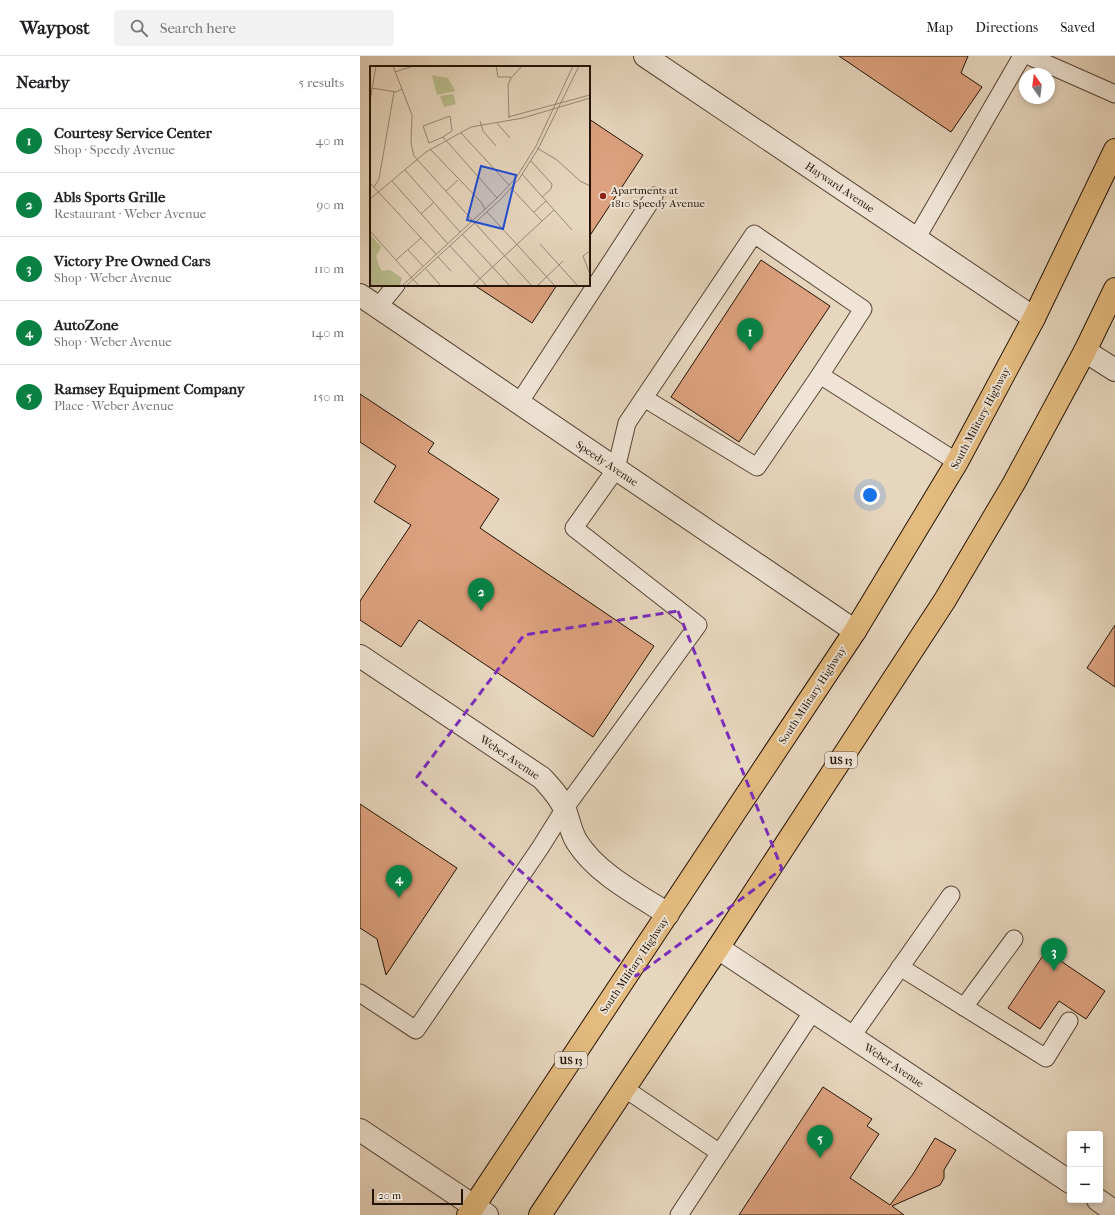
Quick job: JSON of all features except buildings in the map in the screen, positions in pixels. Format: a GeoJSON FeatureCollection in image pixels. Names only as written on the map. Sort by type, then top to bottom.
{"type":"FeatureCollection","features":[{"type":"Feature","properties":{"kind":"main road","name":"South Military Highway"},"geometry":{"type":"LineString","coordinates":[[476,1212],[668,914],[854,630],[957,462],[1034,318],[1115,150]]}},
{"type":"Feature","properties":{"kind":"main road","name":"US 13"},"geometry":{"type":"LineString","coordinates":[[540,1215],[718,948],[945,600],[1014,483],[1085,352],[1115,289]]}},
{"type":"Feature","properties":{"kind":"street","name":"Hayward Avenue"},"geometry":{"type":"LineString","coordinates":[[645,56],[1034,318]]}},
{"type":"Feature","properties":{"kind":"street","name":"Speedy Avenue"},"geometry":{"type":"LineString","coordinates":[[360,294],[854,630]]}},
{"type":"Feature","properties":{"kind":"street"},"geometry":{"type":"LineString","coordinates":[[1085,352],[1115,370]]}},
{"type":"Feature","properties":{"kind":"street","name":"Weber Avenue"},"geometry":{"type":"LineString","coordinates":[[360,656],[542,778],[555,792],[565,808],[576,841],[586,854],[613,880],[668,914]]}},
{"type":"Feature","properties":{"kind":"street","name":"Weber Avenue"},"geometry":{"type":"LineString","coordinates":[[718,948],[1067,1180]]}},
{"type":"Feature","properties":{"kind":"street"},"geometry":{"type":"LineString","coordinates":[[360,1130],[476,1212]]}},
{"type":"Feature","properties":{"kind":"street"},"geometry":{"type":"LineString","coordinates":[[1102,1203],[1115,1212]]}},
{"type":"Feature","properties":{"kind":"lane"},"geometry":{"type":"LineString","coordinates":[[916,239],[1022,56]]}},
{"type":"Feature","properties":{"kind":"lane"},"geometry":{"type":"LineString","coordinates":[[1029,56],[1115,94]]}},
{"type":"Feature","properties":{"kind":"lane"},"geometry":{"type":"LineString","coordinates":[[519,403],[654,196]]}},
{"type":"Feature","properties":{"kind":"lane"},"geometry":{"type":"LineString","coordinates":[[360,993],[416,1030],[540,848],[565,808],[698,625],[574,528],[616,469],[627,423],[754,234],[863,309],[757,467],[644,398]]}},
{"type":"Feature","properties":{"kind":"lane"},"geometry":{"type":"LineString","coordinates":[[378,307],[395,286]]}},
{"type":"Feature","properties":{"kind":"lane"},"geometry":{"type":"LineString","coordinates":[[820,375],[957,462]]}},
{"type":"Feature","properties":{"kind":"lane"},"geometry":{"type":"LineString","coordinates":[[852,1036],[951,895]]}},
{"type":"Feature","properties":{"kind":"lane"},"geometry":{"type":"LineString","coordinates":[[964,1007],[1014,939]]}},
{"type":"Feature","properties":{"kind":"lane"},"geometry":{"type":"LineString","coordinates":[[900,967],[1046,1058],[1069,1022]]}},
{"type":"Feature","properties":{"kind":"lane"},"geometry":{"type":"LineString","coordinates":[[679,1215],[813,1011]]}},
{"type":"Feature","properties":{"kind":"lane"},"geometry":{"type":"LineString","coordinates":[[624,1088],[720,1153]]}},
{"type":"Feature","properties":{"kind":"highlighted area"},"geometry":{"type":"Polygon","coordinates":[[[678,611],[782,869],[636,976],[417,777],[524,635],[678,611]]]}},
{"type":"Feature","properties":{"kind":"place","name":"Apartments at 1810 Speedy Avenue"},"geometry":{"type":"Point","coordinates":[603,196]}},
{"type":"Feature","properties":{"kind":"place","name":"Courtesy Service Center"},"geometry":{"type":"Point","coordinates":[750,351]}},
{"type":"Feature","properties":{"kind":"place","name":"Abls Sports Grille"},"geometry":{"type":"Point","coordinates":[481,611]}},
{"type":"Feature","properties":{"kind":"place","name":"AutoZone"},"geometry":{"type":"Point","coordinates":[399,898]}},
{"type":"Feature","properties":{"kind":"place","name":"Victory Pre Owned Cars"},"geometry":{"type":"Point","coordinates":[1054,971]}},
{"type":"Feature","properties":{"kind":"place","name":"Ramsey Equipment Company"},"geometry":{"type":"Point","coordinates":[820,1158]}}]}
